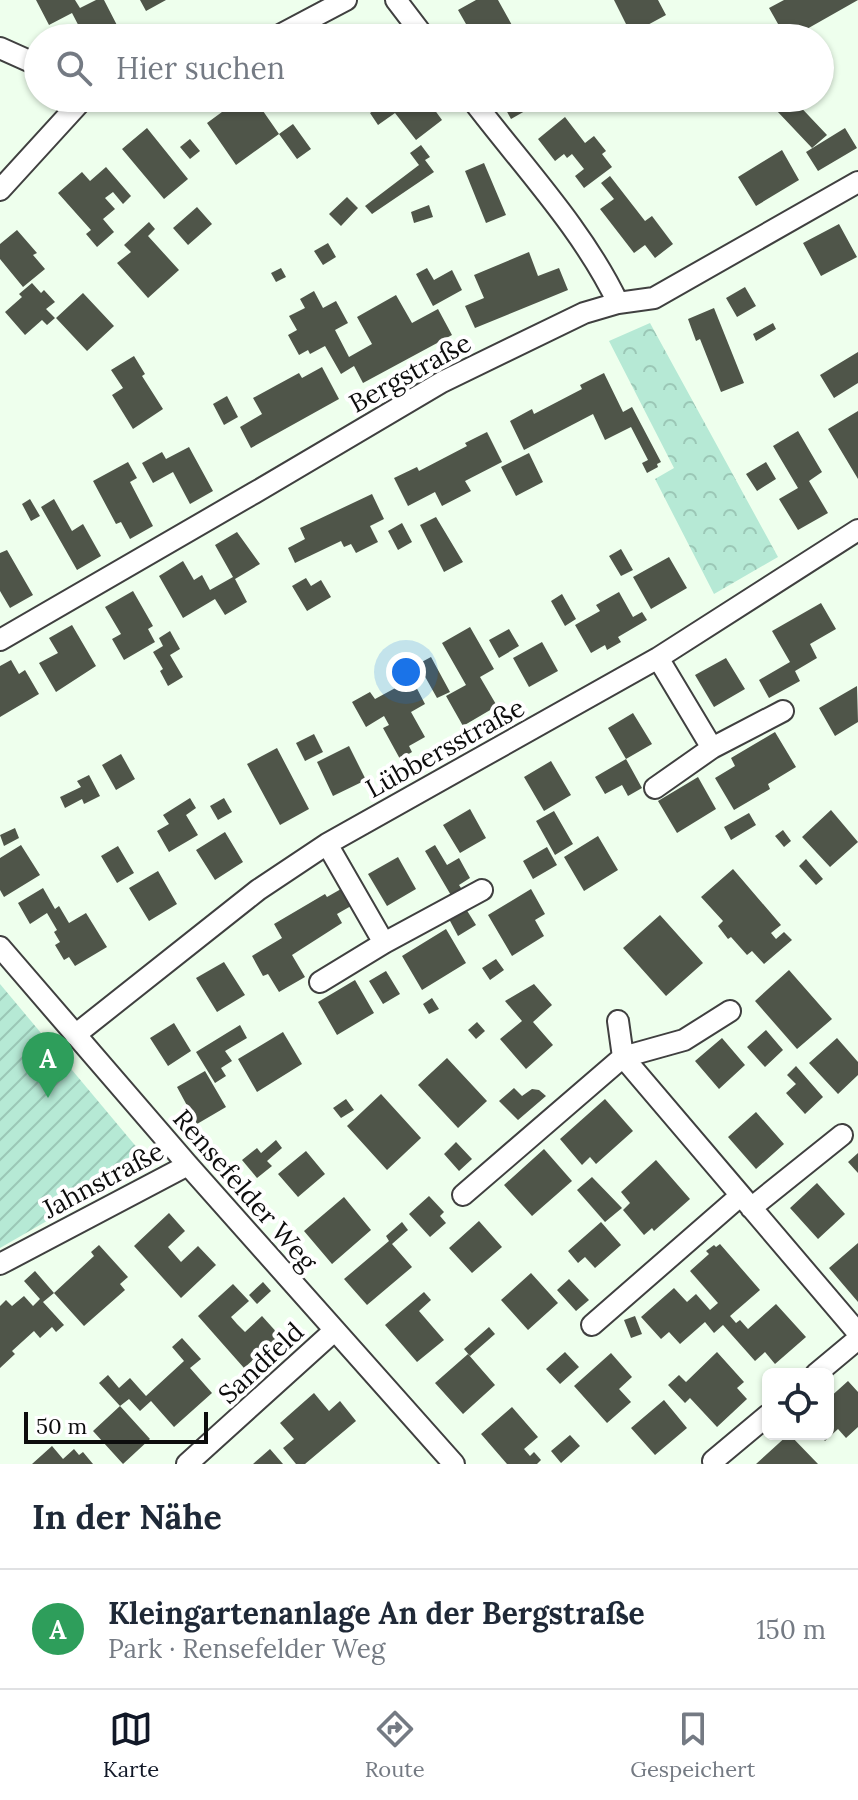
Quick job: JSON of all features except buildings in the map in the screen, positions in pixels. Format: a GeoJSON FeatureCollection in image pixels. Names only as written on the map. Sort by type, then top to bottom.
{"type":"FeatureCollection","features":[{"type":"Feature","properties":{"kind":"street"},"geometry":{"type":"LineString","coordinates":[[301,24],[346,0]]}},
{"type":"Feature","properties":{"kind":"street"},"geometry":{"type":"LineString","coordinates":[[396,0],[414,24]]}},
{"type":"Feature","properties":{"kind":"street"},"geometry":{"type":"LineString","coordinates":[[0,48],[24,59]]}},
{"type":"Feature","properties":{"kind":"street"},"geometry":{"type":"LineString","coordinates":[[0,190],[71,112]]}},
{"type":"Feature","properties":{"kind":"street"},"geometry":{"type":"LineString","coordinates":[[482,112],[581,240],[603,272],[618,303]]}},
{"type":"Feature","properties":{"kind":"street","name":"Bergstraße"},"geometry":{"type":"LineString","coordinates":[[0,640],[442,382],[584,313],[618,303],[654,298],[858,182]]}},
{"type":"Feature","properties":{"kind":"street","name":"Lübbersstraße"},"geometry":{"type":"LineString","coordinates":[[75,1035],[258,890],[327,844],[658,658],[858,530]]}},
{"type":"Feature","properties":{"kind":"street"},"geometry":{"type":"LineString","coordinates":[[658,658],[712,748]]}},
{"type":"Feature","properties":{"kind":"street"},"geometry":{"type":"LineString","coordinates":[[655,788],[712,748],[783,711]]}},
{"type":"Feature","properties":{"kind":"street"},"geometry":{"type":"LineString","coordinates":[[327,844],[384,943]]}},
{"type":"Feature","properties":{"kind":"street"},"geometry":{"type":"LineString","coordinates":[[320,982],[482,890]]}},
{"type":"Feature","properties":{"kind":"street","name":"Rensefelder Weg"},"geometry":{"type":"LineString","coordinates":[[0,947],[188,1165],[454,1464]]}},
{"type":"Feature","properties":{"kind":"street"},"geometry":{"type":"LineString","coordinates":[[463,1195],[623,1057],[684,1040],[730,1011]]}},
{"type":"Feature","properties":{"kind":"street"},"geometry":{"type":"LineString","coordinates":[[618,1021],[623,1057],[858,1333]]}},
{"type":"Feature","properties":{"kind":"street"},"geometry":{"type":"LineString","coordinates":[[592,1325],[745,1202],[842,1135]]}},
{"type":"Feature","properties":{"kind":"street","name":"Jahnstraße"},"geometry":{"type":"LineString","coordinates":[[0,1264],[188,1165]]}},
{"type":"Feature","properties":{"kind":"street","name":"Sandfeld"},"geometry":{"type":"LineString","coordinates":[[187,1464],[334,1331]]}},
{"type":"Feature","properties":{"kind":"street"},"geometry":{"type":"LineString","coordinates":[[823,1368],[858,1339]]}},
{"type":"Feature","properties":{"kind":"street"},"geometry":{"type":"LineString","coordinates":[[713,1461],[762,1420]]}},
{"type":"Feature","properties":{"kind":"green space"},"geometry":{"type":"Polygon","coordinates":[[[650,323],[778,557],[714,594],[655,479],[674,468],[609,341],[650,323]]]}},
{"type":"Feature","properties":{"kind":"green space"},"geometry":{"type":"Polygon","coordinates":[[[0,984],[149,1162],[0,1248],[0,984]]]}},
{"type":"Feature","properties":{"kind":"place","name":"Kleingartenanlage An der Bergstraße"},"geometry":{"type":"Point","coordinates":[48,1098]}}]}
